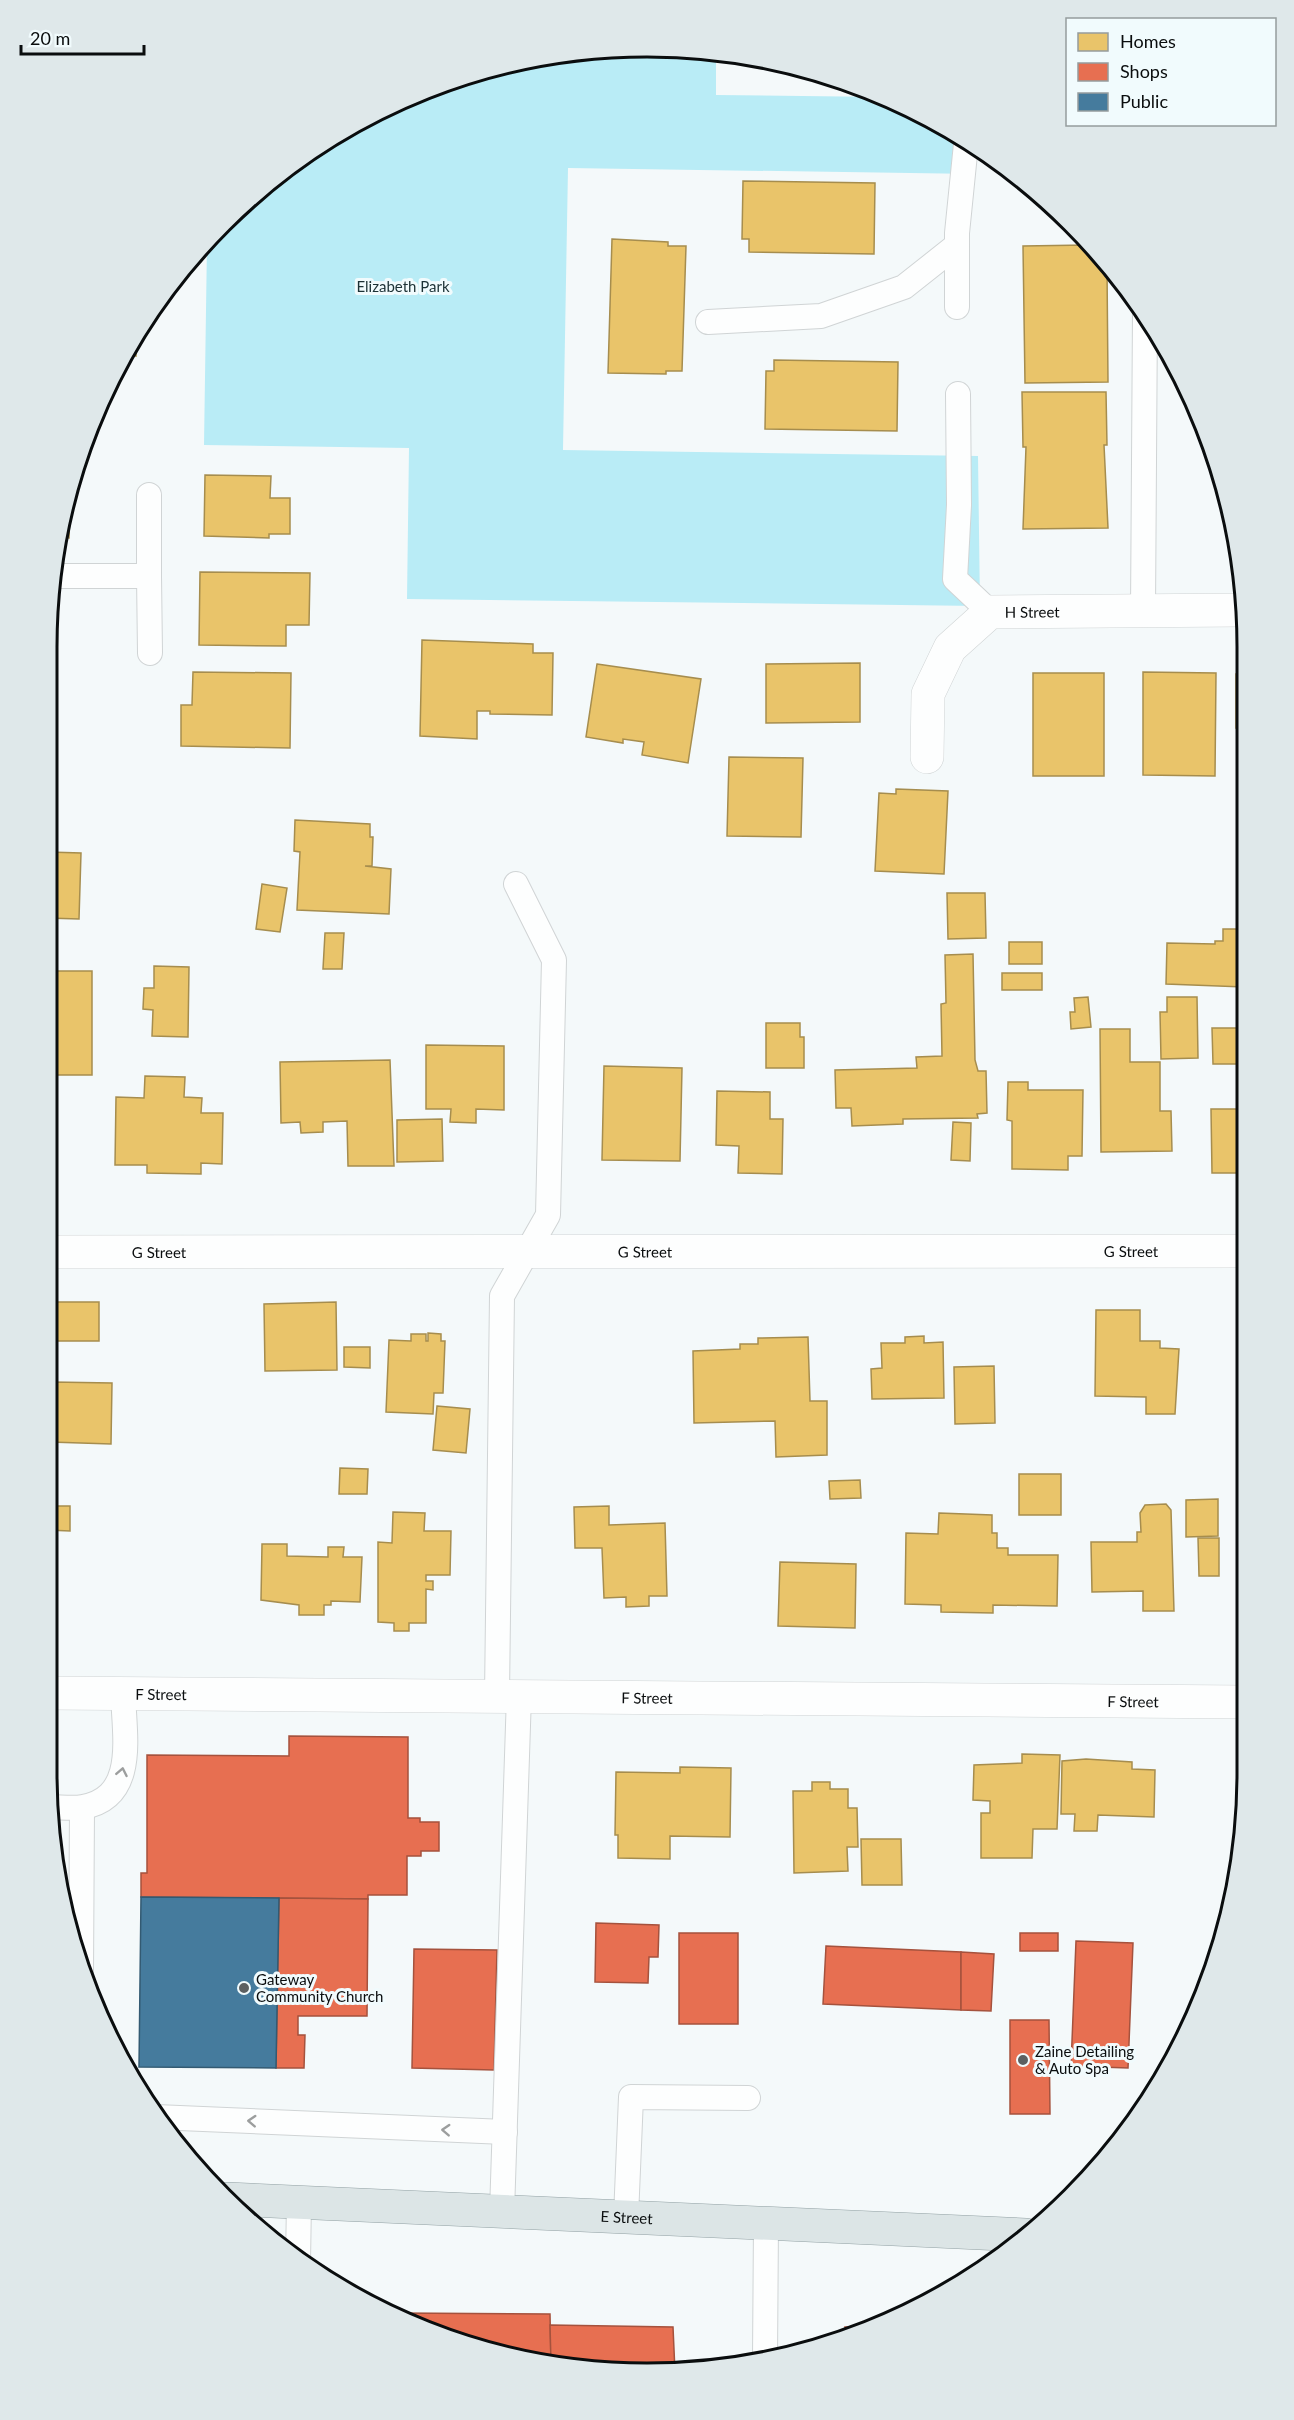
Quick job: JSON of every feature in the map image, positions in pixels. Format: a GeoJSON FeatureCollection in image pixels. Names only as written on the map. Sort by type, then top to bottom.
{"type":"FeatureCollection","features":[{"type":"Feature","properties":{"kind":"main road","name":"E Street"},"geometry":{"type":"LineString","coordinates":[[240,2200],[1014,2234]]}},
{"type":"Feature","properties":{"kind":"street","name":"H Street"},"geometry":{"type":"LineString","coordinates":[[927,757],[928,694],[950,648],[990,612],[1236,610]]}},
{"type":"Feature","properties":{"kind":"street","name":"G Street"},"geometry":{"type":"LineString","coordinates":[[57,1252],[1237,1251]]}},
{"type":"Feature","properties":{"kind":"street","name":"F Street"},"geometry":{"type":"LineString","coordinates":[[57,1693],[1237,1702]]}},
{"type":"Feature","properties":{"kind":"lane"},"geometry":{"type":"LineString","coordinates":[[957,306],[957,245],[965,150]]}},
{"type":"Feature","properties":{"kind":"lane"},"geometry":{"type":"LineString","coordinates":[[708,322],[821,316],[904,287],[957,245]]}},
{"type":"Feature","properties":{"kind":"lane"},"geometry":{"type":"LineString","coordinates":[[1143,611],[1145,330]]}},
{"type":"Feature","properties":{"kind":"lane"},"geometry":{"type":"LineString","coordinates":[[958,394],[959,505],[955,579],[990,612]]}},
{"type":"Feature","properties":{"kind":"lane"},"geometry":{"type":"LineString","coordinates":[[149,495],[150,653]]}},
{"type":"Feature","properties":{"kind":"lane"},"geometry":{"type":"LineString","coordinates":[[61,576],[149,576]]}},
{"type":"Feature","properties":{"kind":"lane"},"geometry":{"type":"LineString","coordinates":[[502,2212],[505,2133],[508,1695],[502,1296],[548,1215],[554,960],[516,884]]}},
{"type":"Feature","properties":{"kind":"lane"},"geometry":{"type":"LineString","coordinates":[[58,1807],[82,1808],[106,1799],[118,1787],[123,1775],[123,1694]]}},
{"type":"Feature","properties":{"kind":"lane"},"geometry":{"type":"LineString","coordinates":[[71,1900],[82,1808]]}},
{"type":"Feature","properties":{"kind":"lane"},"geometry":{"type":"LineString","coordinates":[[626,2217],[631,2097],[748,2098]]}},
{"type":"Feature","properties":{"kind":"lane"},"geometry":{"type":"LineString","coordinates":[[168,2118],[505,2133]]}},
{"type":"Feature","properties":{"kind":"lane"},"geometry":{"type":"LineString","coordinates":[[298,2249],[299,2202]]}},
{"type":"Feature","properties":{"kind":"lane"},"geometry":{"type":"LineString","coordinates":[[765,2351],[766,2223]]}},
{"type":"Feature","properties":{"kind":"green space","name":"Elizabeth Park"},"geometry":{"type":"Polygon","coordinates":[[[608,58],[686,58],[716,61],[716,95],[859,97],[908,118],[976,157],[976,174],[568,168],[563,450],[978,456],[980,606],[407,599],[409,448],[204,445],[207,254],[258,203],[319,156],[386,118],[457,88],[532,68],[608,58]]]}},
{"type":"Feature","properties":{"kind":"building: Homes"},"geometry":{"type":"Polygon","coordinates":[[[743,181],[875,183],[874,254],[749,252],[749,239],[742,239],[743,181]]]}},
{"type":"Feature","properties":{"kind":"building: Homes"},"geometry":{"type":"Polygon","coordinates":[[[612,239],[668,242],[668,246],[686,246],[682,371],[666,371],[666,374],[608,373],[612,239]]]}},
{"type":"Feature","properties":{"kind":"building: Homes"},"geometry":{"type":"Polygon","coordinates":[[[1079,245],[1107,278],[1108,382],[1025,383],[1023,246],[1079,245]]]}},
{"type":"Feature","properties":{"kind":"building: Homes"},"geometry":{"type":"Polygon","coordinates":[[[774,360],[898,362],[897,431],[765,429],[766,371],[774,371],[774,360]]]}},
{"type":"Feature","properties":{"kind":"building: Homes"},"geometry":{"type":"Polygon","coordinates":[[[1022,392],[1106,392],[1107,445],[1104,445],[1108,528],[1023,529],[1026,447],[1023,447],[1022,392]]]}},
{"type":"Feature","properties":{"kind":"building: Homes"},"geometry":{"type":"Polygon","coordinates":[[[205,475],[271,476],[270,498],[290,498],[290,534],[269,534],[269,538],[204,536],[205,475]]]}},
{"type":"Feature","properties":{"kind":"building: Homes"},"geometry":{"type":"Polygon","coordinates":[[[200,572],[310,573],[309,625],[286,625],[286,646],[199,645],[200,572]]]}},
{"type":"Feature","properties":{"kind":"building: Homes"},"geometry":{"type":"Polygon","coordinates":[[[422,640],[533,644],[533,653],[553,653],[552,715],[490,714],[490,711],[477,711],[477,739],[420,736],[422,640]]]}},
{"type":"Feature","properties":{"kind":"building: Homes"},"geometry":{"type":"Polygon","coordinates":[[[860,663],[860,722],[766,723],[766,664],[860,663]]]}},
{"type":"Feature","properties":{"kind":"building: Homes"},"geometry":{"type":"Polygon","coordinates":[[[597,664],[701,679],[688,763],[642,755],[644,742],[623,739],[623,743],[586,737],[597,664]]]}},
{"type":"Feature","properties":{"kind":"building: Homes"},"geometry":{"type":"Polygon","coordinates":[[[193,672],[291,673],[290,748],[181,746],[181,705],[192,705],[193,672]]]}},
{"type":"Feature","properties":{"kind":"building: Homes"},"geometry":{"type":"Polygon","coordinates":[[[1143,672],[1216,673],[1215,776],[1143,775],[1143,672]]]}},
{"type":"Feature","properties":{"kind":"building: Homes"},"geometry":{"type":"Polygon","coordinates":[[[1033,673],[1104,673],[1104,776],[1033,776],[1033,673]]]}},
{"type":"Feature","properties":{"kind":"building: Homes"},"geometry":{"type":"Polygon","coordinates":[[[1236,674],[1237,674],[1237,728],[1236,674]]]}},
{"type":"Feature","properties":{"kind":"building: Homes"},"geometry":{"type":"Polygon","coordinates":[[[729,757],[803,758],[801,837],[727,836],[729,757]]]}},
{"type":"Feature","properties":{"kind":"building: Homes"},"geometry":{"type":"Polygon","coordinates":[[[896,789],[948,791],[944,874],[875,871],[879,793],[896,794],[896,789]]]}},
{"type":"Feature","properties":{"kind":"building: Homes"},"geometry":{"type":"Polygon","coordinates":[[[295,820],[370,824],[370,837],[373,837],[372,866],[365,866],[391,869],[389,914],[297,910],[300,852],[294,851],[295,820]]]}},
{"type":"Feature","properties":{"kind":"building: Homes"},"geometry":{"type":"Polygon","coordinates":[[[57,852],[81,853],[79,919],[57,918],[57,852]]]}},
{"type":"Feature","properties":{"kind":"building: Homes"},"geometry":{"type":"Polygon","coordinates":[[[262,884],[287,888],[280,932],[256,929],[262,884]]]}},
{"type":"Feature","properties":{"kind":"building: Homes"},"geometry":{"type":"Polygon","coordinates":[[[947,893],[985,893],[986,938],[948,939],[947,893]]]}},
{"type":"Feature","properties":{"kind":"building: Homes"},"geometry":{"type":"Polygon","coordinates":[[[1223,929],[1237,929],[1237,987],[1166,984],[1167,943],[1215,944],[1215,941],[1223,941],[1223,929]]]}},
{"type":"Feature","properties":{"kind":"building: Homes"},"geometry":{"type":"Polygon","coordinates":[[[325,933],[344,933],[342,969],[323,969],[325,933]]]}},
{"type":"Feature","properties":{"kind":"building: Homes"},"geometry":{"type":"Polygon","coordinates":[[[1009,942],[1042,942],[1042,964],[1009,964],[1009,942]]]}},
{"type":"Feature","properties":{"kind":"building: Homes"},"geometry":{"type":"Polygon","coordinates":[[[973,954],[975,1060],[978,1071],[986,1071],[987,1113],[977,1114],[978,1118],[903,1119],[903,1124],[852,1126],[851,1108],[836,1108],[835,1070],[917,1068],[916,1057],[942,1056],[941,1004],[946,1003],[945,955],[973,954]]]}},
{"type":"Feature","properties":{"kind":"building: Homes"},"geometry":{"type":"Polygon","coordinates":[[[154,966],[189,967],[188,1037],[152,1036],[153,1010],[143,1009],[144,988],[154,988],[154,966]]]}},
{"type":"Feature","properties":{"kind":"building: Homes"},"geometry":{"type":"Polygon","coordinates":[[[57,971],[92,971],[92,1075],[57,1075],[57,971]]]}},
{"type":"Feature","properties":{"kind":"building: Homes"},"geometry":{"type":"Polygon","coordinates":[[[1002,973],[1042,973],[1042,990],[1002,990],[1002,973]]]}},
{"type":"Feature","properties":{"kind":"building: Homes"},"geometry":{"type":"Polygon","coordinates":[[[1088,997],[1091,1027],[1071,1029],[1070,1012],[1075,1012],[1074,998],[1088,997]]]}},
{"type":"Feature","properties":{"kind":"building: Homes"},"geometry":{"type":"Polygon","coordinates":[[[1167,997],[1197,997],[1198,1058],[1161,1059],[1160,1012],[1167,1012],[1167,997]]]}},
{"type":"Feature","properties":{"kind":"building: Homes"},"geometry":{"type":"Polygon","coordinates":[[[766,1023],[800,1023],[800,1037],[804,1037],[804,1068],[766,1068],[766,1023]]]}},
{"type":"Feature","properties":{"kind":"building: Homes"},"geometry":{"type":"Polygon","coordinates":[[[1212,1028],[1237,1028],[1237,1064],[1213,1064],[1212,1028]]]}},
{"type":"Feature","properties":{"kind":"building: Homes"},"geometry":{"type":"Polygon","coordinates":[[[1100,1029],[1130,1029],[1130,1062],[1160,1062],[1160,1111],[1171,1111],[1172,1151],[1101,1152],[1100,1029]]]}},
{"type":"Feature","properties":{"kind":"building: Homes"},"geometry":{"type":"Polygon","coordinates":[[[426,1045],[504,1046],[504,1110],[476,1109],[476,1123],[450,1122],[451,1109],[426,1109],[426,1045]]]}},
{"type":"Feature","properties":{"kind":"building: Homes"},"geometry":{"type":"Polygon","coordinates":[[[390,1060],[394,1166],[348,1166],[347,1121],[323,1122],[323,1132],[301,1133],[300,1122],[281,1123],[280,1062],[390,1060]]]}},
{"type":"Feature","properties":{"kind":"building: Homes"},"geometry":{"type":"Polygon","coordinates":[[[604,1066],[682,1068],[680,1161],[602,1160],[604,1066]]]}},
{"type":"Feature","properties":{"kind":"building: Homes"},"geometry":{"type":"Polygon","coordinates":[[[145,1076],[185,1077],[184,1097],[202,1098],[201,1113],[223,1113],[222,1164],[201,1163],[201,1174],[147,1173],[147,1165],[115,1165],[116,1097],[144,1098],[145,1076]]]}},
{"type":"Feature","properties":{"kind":"building: Homes"},"geometry":{"type":"Polygon","coordinates":[[[1008,1082],[1028,1082],[1028,1090],[1083,1090],[1082,1156],[1068,1156],[1068,1170],[1012,1169],[1012,1121],[1007,1120],[1008,1082]]]}},
{"type":"Feature","properties":{"kind":"building: Homes"},"geometry":{"type":"Polygon","coordinates":[[[717,1091],[770,1092],[770,1119],[783,1119],[782,1174],[738,1173],[739,1146],[716,1145],[717,1091]]]}},
{"type":"Feature","properties":{"kind":"building: Homes"},"geometry":{"type":"Polygon","coordinates":[[[1211,1109],[1237,1109],[1237,1173],[1212,1173],[1211,1109]]]}},
{"type":"Feature","properties":{"kind":"building: Homes"},"geometry":{"type":"Polygon","coordinates":[[[442,1119],[443,1161],[397,1162],[397,1120],[442,1119]]]}},
{"type":"Feature","properties":{"kind":"building: Homes"},"geometry":{"type":"Polygon","coordinates":[[[953,1122],[971,1123],[970,1161],[951,1160],[953,1122]]]}},
{"type":"Feature","properties":{"kind":"building: Homes"},"geometry":{"type":"Polygon","coordinates":[[[57,1302],[99,1302],[99,1341],[57,1341],[57,1302]]]}},
{"type":"Feature","properties":{"kind":"building: Homes"},"geometry":{"type":"Polygon","coordinates":[[[336,1302],[337,1370],[265,1371],[264,1304],[336,1302]]]}},
{"type":"Feature","properties":{"kind":"building: Homes"},"geometry":{"type":"Polygon","coordinates":[[[1096,1310],[1140,1310],[1140,1341],[1160,1341],[1160,1348],[1179,1349],[1175,1414],[1146,1414],[1146,1397],[1095,1396],[1096,1310]]]}},
{"type":"Feature","properties":{"kind":"building: Homes"},"geometry":{"type":"Polygon","coordinates":[[[428,1333],[441,1334],[441,1341],[445,1341],[443,1393],[434,1393],[433,1414],[386,1412],[389,1340],[411,1341],[411,1334],[426,1334],[426,1341],[428,1341],[428,1333]]]}},
{"type":"Feature","properties":{"kind":"building: Homes"},"geometry":{"type":"Polygon","coordinates":[[[924,1336],[924,1343],[943,1342],[944,1398],[872,1399],[871,1369],[882,1368],[881,1343],[905,1343],[905,1337],[924,1336]]]}},
{"type":"Feature","properties":{"kind":"building: Homes"},"geometry":{"type":"Polygon","coordinates":[[[808,1337],[810,1401],[827,1401],[827,1455],[776,1457],[775,1421],[694,1423],[693,1351],[740,1349],[740,1344],[758,1344],[758,1338],[808,1337]]]}},
{"type":"Feature","properties":{"kind":"building: Homes"},"geometry":{"type":"Polygon","coordinates":[[[344,1347],[370,1347],[370,1368],[344,1367],[344,1347]]]}},
{"type":"Feature","properties":{"kind":"building: Homes"},"geometry":{"type":"Polygon","coordinates":[[[994,1366],[995,1423],[955,1424],[954,1367],[994,1366]]]}},
{"type":"Feature","properties":{"kind":"building: Homes"},"geometry":{"type":"Polygon","coordinates":[[[57,1382],[112,1383],[111,1444],[57,1442],[57,1382]]]}},
{"type":"Feature","properties":{"kind":"building: Homes"},"geometry":{"type":"Polygon","coordinates":[[[437,1406],[470,1409],[466,1453],[433,1450],[437,1406]]]}},
{"type":"Feature","properties":{"kind":"building: Homes"},"geometry":{"type":"Polygon","coordinates":[[[340,1468],[368,1469],[367,1494],[339,1494],[340,1468]]]}},
{"type":"Feature","properties":{"kind":"building: Homes"},"geometry":{"type":"Polygon","coordinates":[[[1019,1474],[1061,1474],[1061,1515],[1019,1515],[1019,1474]]]}},
{"type":"Feature","properties":{"kind":"building: Homes"},"geometry":{"type":"Polygon","coordinates":[[[860,1480],[861,1498],[830,1499],[829,1481],[860,1480]]]}},
{"type":"Feature","properties":{"kind":"building: Homes"},"geometry":{"type":"Polygon","coordinates":[[[1218,1499],[1218,1536],[1186,1537],[1186,1500],[1218,1499]]]}},
{"type":"Feature","properties":{"kind":"building: Homes"},"geometry":{"type":"Polygon","coordinates":[[[1166,1504],[1171,1510],[1174,1611],[1143,1611],[1143,1591],[1092,1592],[1091,1542],[1137,1542],[1137,1532],[1141,1532],[1140,1513],[1145,1505],[1166,1504]]]}},
{"type":"Feature","properties":{"kind":"building: Homes"},"geometry":{"type":"Polygon","coordinates":[[[57,1506],[70,1506],[70,1531],[57,1530],[57,1506]]]}},
{"type":"Feature","properties":{"kind":"building: Homes"},"geometry":{"type":"Polygon","coordinates":[[[609,1506],[609,1525],[665,1523],[667,1596],[649,1596],[649,1606],[626,1607],[626,1597],[604,1598],[602,1548],[575,1548],[574,1507],[609,1506]]]}},
{"type":"Feature","properties":{"kind":"building: Homes"},"geometry":{"type":"Polygon","coordinates":[[[393,1512],[425,1513],[424,1531],[451,1531],[450,1575],[426,1575],[426,1581],[433,1581],[433,1590],[426,1589],[426,1623],[409,1623],[409,1631],[394,1631],[394,1623],[378,1622],[378,1542],[392,1543],[393,1512]]]}},
{"type":"Feature","properties":{"kind":"building: Homes"},"geometry":{"type":"Polygon","coordinates":[[[939,1513],[992,1515],[992,1533],[997,1533],[997,1548],[1008,1548],[1008,1555],[1058,1555],[1057,1606],[993,1605],[993,1613],[941,1612],[941,1605],[905,1604],[906,1533],[938,1534],[939,1513]]]}},
{"type":"Feature","properties":{"kind":"building: Homes"},"geometry":{"type":"Polygon","coordinates":[[[1198,1538],[1219,1538],[1219,1576],[1199,1576],[1198,1538]]]}},
{"type":"Feature","properties":{"kind":"building: Homes"},"geometry":{"type":"Polygon","coordinates":[[[262,1544],[287,1544],[287,1556],[328,1557],[328,1547],[344,1547],[343,1557],[362,1557],[360,1602],[331,1601],[331,1605],[324,1605],[324,1615],[299,1615],[299,1605],[261,1600],[262,1544]]]}},
{"type":"Feature","properties":{"kind":"building: Homes"},"geometry":{"type":"Polygon","coordinates":[[[780,1562],[856,1564],[855,1628],[778,1626],[780,1562]]]}},
{"type":"Feature","properties":{"kind":"building: Homes"},"geometry":{"type":"Polygon","coordinates":[[[1022,1754],[1060,1755],[1057,1829],[1033,1829],[1032,1858],[981,1858],[981,1813],[990,1813],[990,1801],[973,1800],[974,1765],[1022,1763],[1022,1754]]]}},
{"type":"Feature","properties":{"kind":"building: Homes"},"geometry":{"type":"Polygon","coordinates":[[[1086,1759],[1132,1762],[1132,1769],[1155,1770],[1154,1817],[1098,1815],[1097,1831],[1074,1831],[1075,1814],[1061,1814],[1062,1761],[1086,1759]]]}},
{"type":"Feature","properties":{"kind":"building: Homes"},"geometry":{"type":"Polygon","coordinates":[[[680,1767],[731,1768],[730,1837],[670,1836],[670,1859],[618,1858],[618,1835],[615,1835],[616,1772],[680,1773],[680,1767]]]}},
{"type":"Feature","properties":{"kind":"building: Homes"},"geometry":{"type":"Polygon","coordinates":[[[812,1782],[830,1782],[830,1789],[848,1789],[848,1808],[857,1808],[858,1847],[847,1847],[848,1871],[794,1873],[793,1791],[812,1791],[812,1782]]]}},
{"type":"Feature","properties":{"kind":"building: Homes"},"geometry":{"type":"Polygon","coordinates":[[[861,1839],[901,1839],[902,1885],[862,1885],[861,1839]]]}},
{"type":"Feature","properties":{"kind":"building: Shops"},"geometry":{"type":"Polygon","coordinates":[[[289,1736],[408,1737],[408,1818],[420,1818],[420,1822],[439,1822],[439,1851],[421,1851],[421,1856],[407,1856],[407,1895],[368,1895],[368,1899],[141,1897],[141,1873],[147,1873],[147,1755],[289,1756],[289,1736]]]}},
{"type":"Feature","properties":{"kind":"building: Shops"},"geometry":{"type":"Polygon","coordinates":[[[279,1898],[368,1899],[367,2016],[298,2016],[298,2035],[305,2035],[304,2068],[276,2068],[279,1898]]]}},
{"type":"Feature","properties":{"kind":"building: Shops"},"geometry":{"type":"Polygon","coordinates":[[[596,1923],[659,1925],[658,1957],[649,1957],[648,1983],[595,1982],[596,1923]]]}},
{"type":"Feature","properties":{"kind":"building: Shops"},"geometry":{"type":"Polygon","coordinates":[[[679,1933],[738,1933],[738,2024],[679,2024],[679,1933]]]}},
{"type":"Feature","properties":{"kind":"building: Shops"},"geometry":{"type":"Polygon","coordinates":[[[1020,1933],[1058,1933],[1058,1951],[1020,1951],[1020,1933]]]}},
{"type":"Feature","properties":{"kind":"building: Shops"},"geometry":{"type":"Polygon","coordinates":[[[1076,1941],[1133,1943],[1128,2068],[1071,2066],[1076,1941]]]}},
{"type":"Feature","properties":{"kind":"building: Shops"},"geometry":{"type":"Polygon","coordinates":[[[826,1946],[961,1952],[961,2010],[823,2004],[826,1946]]]}},
{"type":"Feature","properties":{"kind":"building: Shops"},"geometry":{"type":"Polygon","coordinates":[[[414,1949],[497,1950],[494,2070],[412,2068],[414,1949]]]}},
{"type":"Feature","properties":{"kind":"building: Shops"},"geometry":{"type":"Polygon","coordinates":[[[961,1952],[994,1954],[991,2011],[961,2010],[961,1952]]]}},
{"type":"Feature","properties":{"kind":"building: Shops"},"geometry":{"type":"Polygon","coordinates":[[[1010,2020],[1049,2020],[1050,2114],[1010,2114],[1010,2020]]]}},
{"type":"Feature","properties":{"kind":"building: Shops"},"geometry":{"type":"Polygon","coordinates":[[[410,2313],[550,2314],[551,2355],[494,2343],[457,2332],[410,2313]]]}},
{"type":"Feature","properties":{"kind":"building: Shops"},"geometry":{"type":"Polygon","coordinates":[[[550,2325],[673,2327],[675,2362],[608,2362],[551,2355],[550,2325]]]}},
{"type":"Feature","properties":{"kind":"building: Public"},"geometry":{"type":"Polygon","coordinates":[[[141,1897],[279,1898],[276,2068],[139,2067],[141,1897]]]}},
{"type":"Feature","properties":{"kind":"place","name":"Gateway Community Church"},"geometry":{"type":"Point","coordinates":[244,1988]}},
{"type":"Feature","properties":{"kind":"place","name":"Zaine Detailing & Auto Spa"},"geometry":{"type":"Point","coordinates":[1023,2060]}}]}
